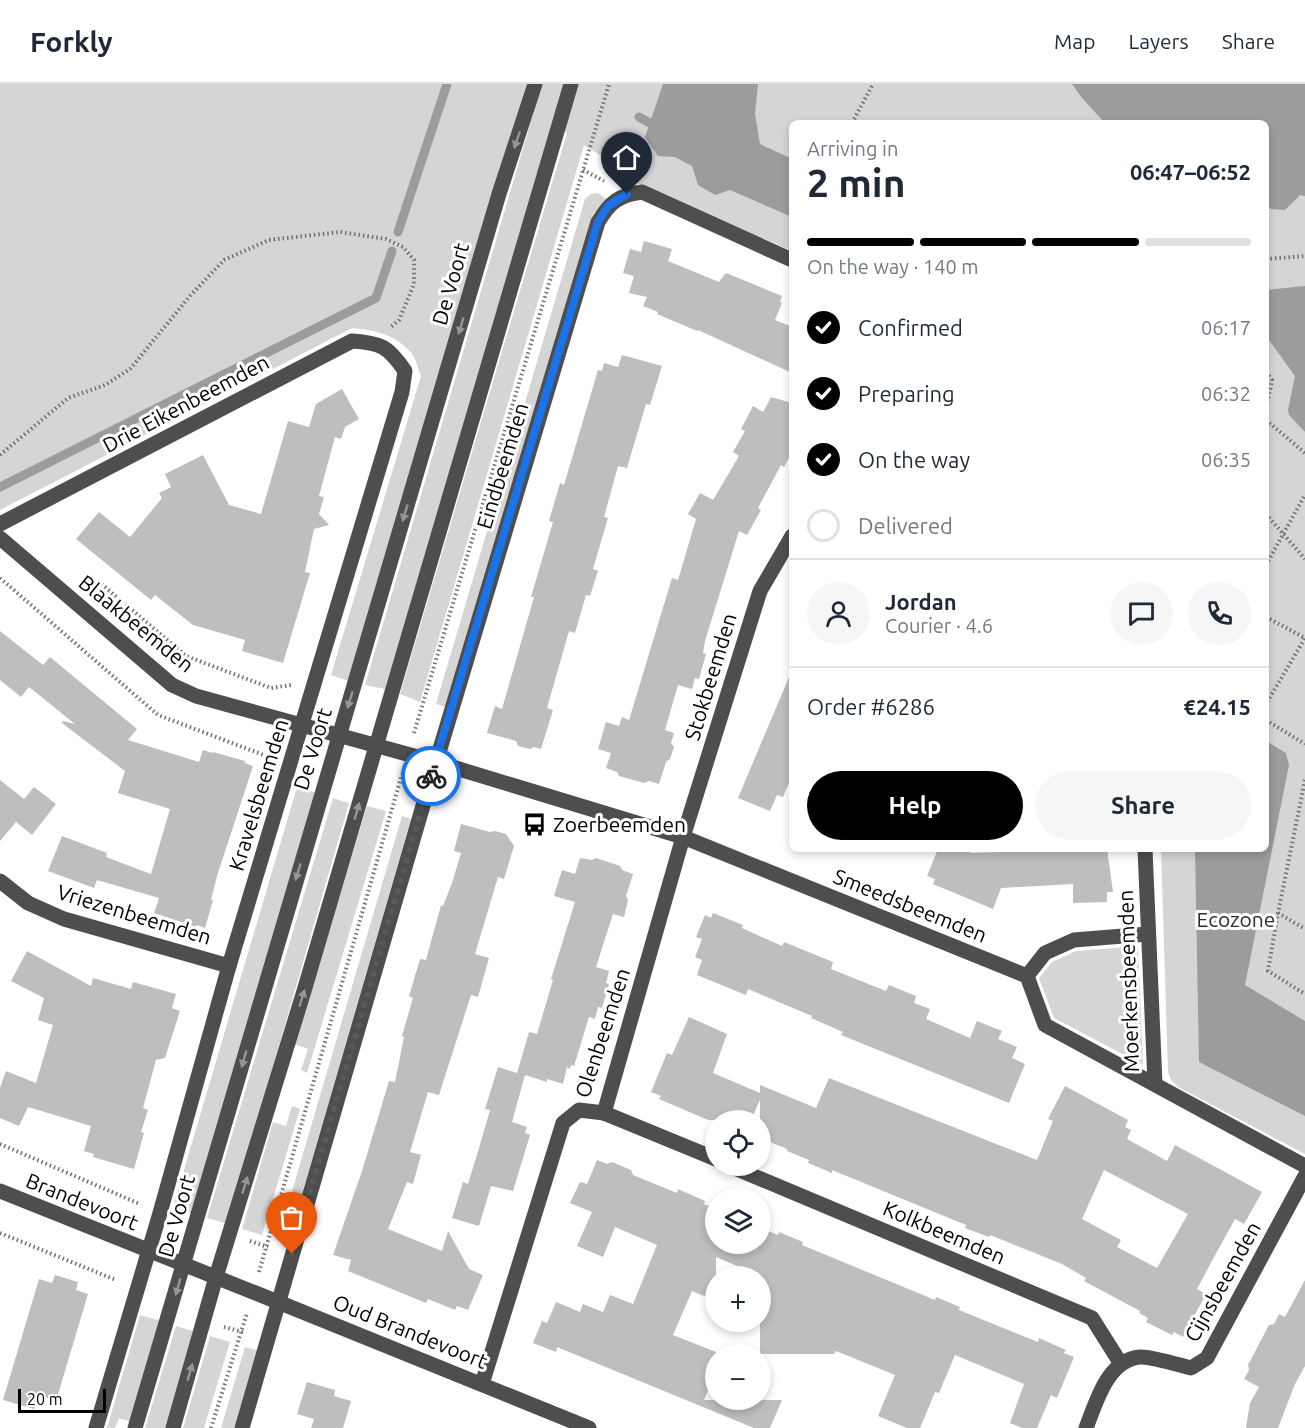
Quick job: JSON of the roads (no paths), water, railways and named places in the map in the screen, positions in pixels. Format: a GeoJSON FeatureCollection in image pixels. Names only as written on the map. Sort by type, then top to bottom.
{"type":"FeatureCollection","features":[{"type":"Feature","properties":{"kind":"street","name":"De Voort"},"geometry":{"type":"LineString","coordinates":[[135,1428],[499,194],[535,84]]}},
{"type":"Feature","properties":{"kind":"street"},"geometry":{"type":"LineString","coordinates":[[173,1428],[571,84]]}},
{"type":"Feature","properties":{"kind":"street","name":"Eindbeemden"},"geometry":{"type":"LineString","coordinates":[[436,762],[598,222],[608,206],[627,194],[642,192],[789,259]]}},
{"type":"Feature","properties":{"kind":"street","name":"Drie Eikenbeemden"},"geometry":{"type":"LineString","coordinates":[[0,524],[352,341],[375,343],[393,354]]}},
{"type":"Feature","properties":{"kind":"street","name":"Kravelsbeemden"},"geometry":{"type":"LineString","coordinates":[[96,1428],[160,1213],[229,966],[402,392],[405,371],[393,354]]}},
{"type":"Feature","properties":{"kind":"street","name":"Blaakbeemden"},"geometry":{"type":"LineString","coordinates":[[0,538],[172,685],[196,696],[436,762]]}},
{"type":"Feature","properties":{"kind":"street","name":"Stokbeemden"},"geometry":{"type":"LineString","coordinates":[[683,837],[760,591],[788,554]]}},
{"type":"Feature","properties":{"kind":"street"},"geometry":{"type":"LineString","coordinates":[[242,1428],[436,762]]}},
{"type":"Feature","properties":{"kind":"street","name":"Smeedsbeemden"},"geometry":{"type":"LineString","coordinates":[[436,762],[683,837],[1027,976]]}},
{"type":"Feature","properties":{"kind":"street","name":"Olenbeemden"},"geometry":{"type":"LineString","coordinates":[[482,1384],[563,1123],[579,1110],[604,1113],[683,837]]}},
{"type":"Feature","properties":{"kind":"street","name":"Moerkensbeemden"},"geometry":{"type":"LineString","coordinates":[[1144,852],[1155,1084],[1305,1166]]}},
{"type":"Feature","properties":{"kind":"street","name":"Vriezenbeemden"},"geometry":{"type":"LineString","coordinates":[[0,881],[28,903],[64,919],[229,966]]}},
{"type":"Feature","properties":{"kind":"street"},"geometry":{"type":"LineString","coordinates":[[1148,934],[1074,940],[1045,953],[1027,976],[1045,1025],[1155,1084]]}},
{"type":"Feature","properties":{"kind":"street"},"geometry":{"type":"LineString","coordinates":[[604,1113],[705,1154]]}},
{"type":"Feature","properties":{"kind":"street","name":"Kolkbeemden"},"geometry":{"type":"LineString","coordinates":[[754,1176],[1092,1318],[1121,1364]]}},
{"type":"Feature","properties":{"kind":"street","name":"Cijnsbeemden"},"geometry":{"type":"LineString","coordinates":[[1121,1364],[1140,1357],[1191,1368],[1207,1358],[1305,1176]]}},
{"type":"Feature","properties":{"kind":"street","name":"Brandevoort"},"geometry":{"type":"LineString","coordinates":[[0,1191],[148,1251]]}},
{"type":"Feature","properties":{"kind":"street","name":"Oud Brandevoort"},"geometry":{"type":"LineString","coordinates":[[148,1251],[589,1428]]}},
{"type":"Feature","properties":{"kind":"street"},"geometry":{"type":"LineString","coordinates":[[1086,1428],[1106,1378],[1121,1364]]}},
{"type":"Feature","properties":{"kind":"waterway"},"geometry":{"type":"LineString","coordinates":[[398,232],[447,84]]}},
{"type":"Feature","properties":{"kind":"waterway"},"geometry":{"type":"LineString","coordinates":[[639,117],[661,129]]}},
{"type":"Feature","properties":{"kind":"waterway"},"geometry":{"type":"LineString","coordinates":[[0,487],[376,298],[392,251]]}},
{"type":"Feature","properties":{"kind":"place","name":"Zoerbeemden"},"geometry":{"type":"Point","coordinates":[535,825]}},
{"type":"Feature","properties":{"kind":"park label","name":"Ecozone"},"geometry":{"type":"Point","coordinates":[1236,920]}}]}
